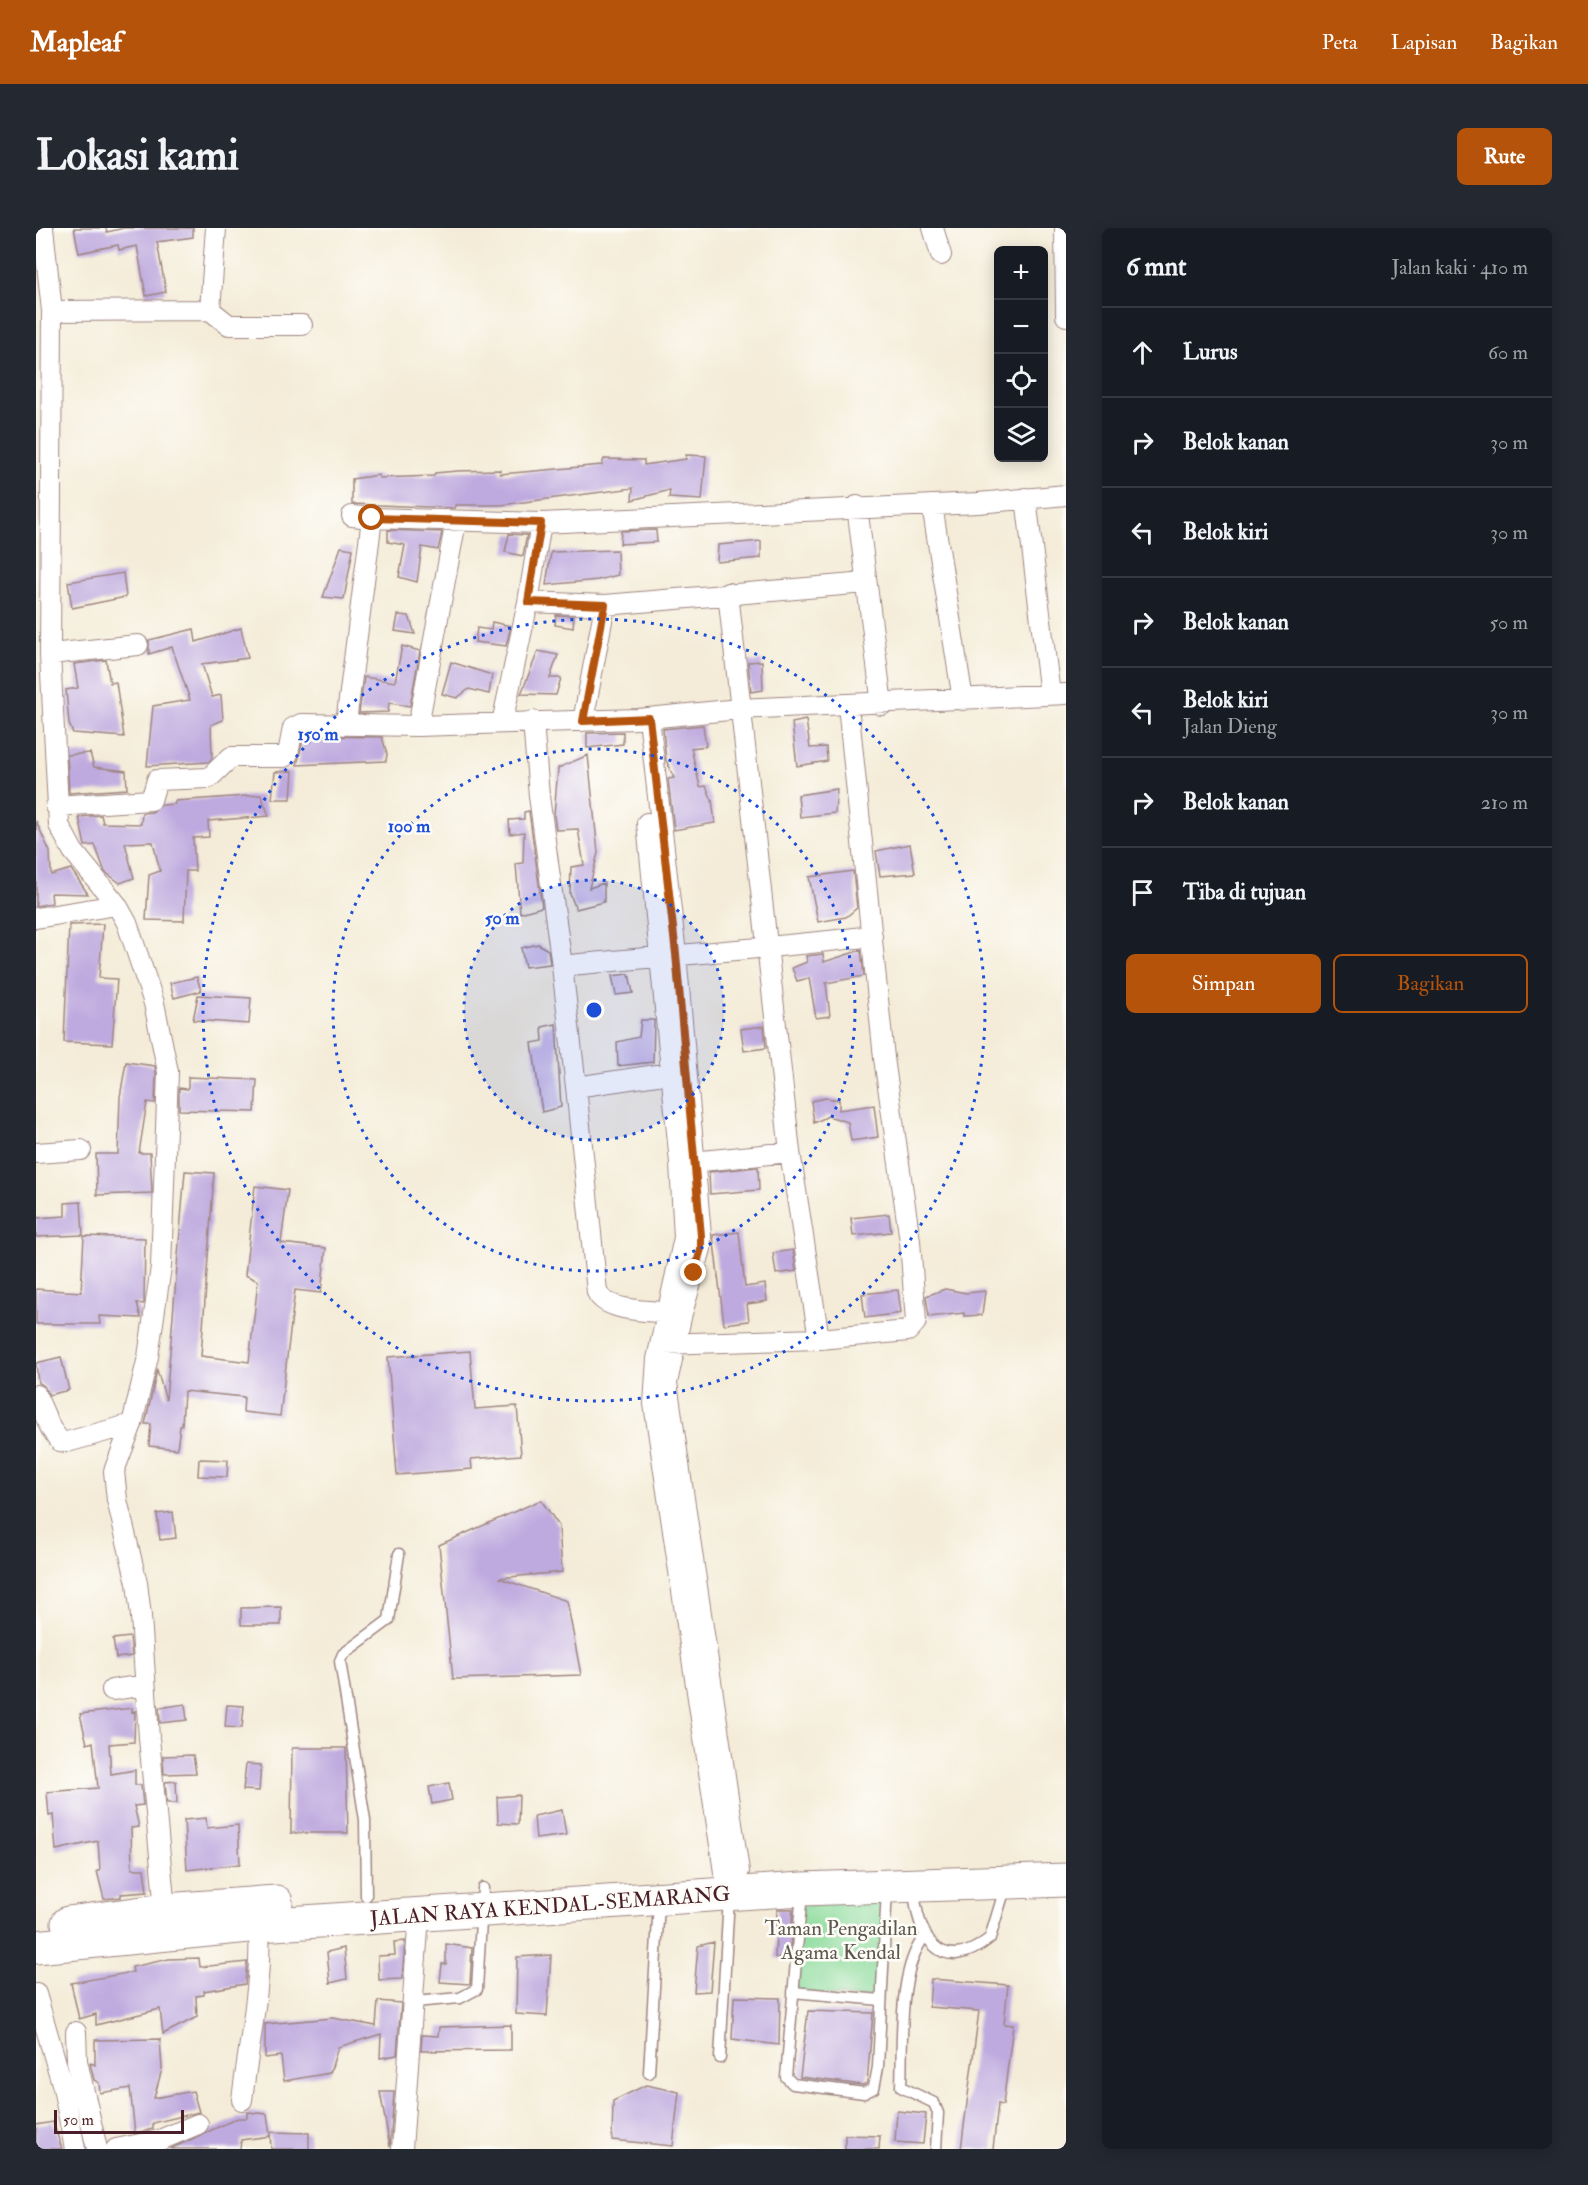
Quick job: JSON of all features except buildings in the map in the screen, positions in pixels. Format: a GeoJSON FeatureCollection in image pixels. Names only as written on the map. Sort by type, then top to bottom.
{"type":"FeatureCollection","features":[{"type":"Feature","properties":{"kind":"highway","name":"JALAN RAYA KENDAL-SEMARANG"},"geometry":{"type":"LineString","coordinates":[[38,1940],[86,1933],[419,1915],[482,1900],[731,1879],[1066,1863]]}},
{"type":"Feature","properties":{"kind":"highway","name":"JALAN RAYA KENDAL-SEMARANG"},"geometry":{"type":"LineString","coordinates":[[86,1933],[165,1910],[366,1896],[482,1900],[659,1899],[731,1879],[802,1889],[1066,1880]]}},
{"type":"Feature","properties":{"kind":"street"},"geometry":{"type":"LineString","coordinates":[[43,228],[52,310],[44,562],[50,654],[44,742],[59,825],[65,839],[117,904],[134,942],[154,1003],[168,1072],[161,1267],[148,1358],[132,1424],[114,1472],[117,1500],[137,1583],[165,1910]]}},
{"type":"Feature","properties":{"kind":"street"},"geometry":{"type":"LineString","coordinates":[[210,310],[216,228]]}},
{"type":"Feature","properties":{"kind":"street"},"geometry":{"type":"LineString","coordinates":[[933,228],[941,255]]}},
{"type":"Feature","properties":{"kind":"street"},"geometry":{"type":"LineString","coordinates":[[1065,228],[1066,316]]}},
{"type":"Feature","properties":{"kind":"street"},"geometry":{"type":"LineString","coordinates":[[52,310],[210,310],[229,325],[302,325]]}},
{"type":"Feature","properties":{"kind":"street"},"geometry":{"type":"LineString","coordinates":[[346,723],[362,517],[541,523],[856,506],[932,505],[1066,495]]}},
{"type":"Feature","properties":{"kind":"street"},"geometry":{"type":"LineString","coordinates":[[56,806],[150,800],[157,780],[209,778],[231,758],[284,757],[288,754],[293,728],[298,725],[346,723],[418,726],[583,721],[739,709],[882,705],[1058,695],[1026,498]]}},
{"type":"Feature","properties":{"kind":"street"},"geometry":{"type":"LineString","coordinates":[[932,505],[963,700]]}},
{"type":"Feature","properties":{"kind":"street"},"geometry":{"type":"LineString","coordinates":[[856,506],[882,705]]}},
{"type":"Feature","properties":{"kind":"street"},"geometry":{"type":"LineString","coordinates":[[418,726],[456,521]]}},
{"type":"Feature","properties":{"kind":"street"},"geometry":{"type":"LineString","coordinates":[[502,723],[528,602],[541,523]]}},
{"type":"Feature","properties":{"kind":"street"},"geometry":{"type":"LineString","coordinates":[[528,602],[605,605],[866,584]]}},
{"type":"Feature","properties":{"kind":"street"},"geometry":{"type":"LineString","coordinates":[[728,594],[790,1152],[819,1339]]}},
{"type":"Feature","properties":{"kind":"street"},"geometry":{"type":"LineString","coordinates":[[583,721],[605,605]]}},
{"type":"Feature","properties":{"kind":"street"},"geometry":{"type":"LineString","coordinates":[[50,654],[138,645]]}},
{"type":"Feature","properties":{"kind":"street"},"geometry":{"type":"LineString","coordinates":[[668,1344],[819,1339],[908,1331],[916,1322],[910,1240],[884,1058],[848,705]]}},
{"type":"Feature","properties":{"kind":"street"},"geometry":{"type":"LineString","coordinates":[[644,718],[688,1162],[692,1237],[668,1344],[667,1383],[686,1571],[731,1879]]}},
{"type":"Feature","properties":{"kind":"street"},"geometry":{"type":"LineString","coordinates":[[533,722],[539,796],[562,966],[597,1292],[603,1301],[619,1308],[675,1312]]}},
{"type":"Feature","properties":{"kind":"street"},"geometry":{"type":"LineString","coordinates":[[36,918],[117,904]]}},
{"type":"Feature","properties":{"kind":"street"},"geometry":{"type":"LineString","coordinates":[[562,966],[667,955],[802,945],[872,936]]}},
{"type":"Feature","properties":{"kind":"street"},"geometry":{"type":"LineString","coordinates":[[667,955],[670,1073],[688,1162]]}},
{"type":"Feature","properties":{"kind":"street"},"geometry":{"type":"LineString","coordinates":[[576,1086],[670,1073]]}},
{"type":"Feature","properties":{"kind":"street"},"geometry":{"type":"LineString","coordinates":[[36,1153],[81,1150]]}},
{"type":"Feature","properties":{"kind":"street"},"geometry":{"type":"LineString","coordinates":[[688,1162],[790,1152]]}},
{"type":"Feature","properties":{"kind":"street"},"geometry":{"type":"LineString","coordinates":[[36,1395],[51,1429],[60,1441],[67,1442],[132,1424]]}},
{"type":"Feature","properties":{"kind":"street"},"geometry":{"type":"LineString","coordinates":[[112,1690],[145,1685]]}},
{"type":"Feature","properties":{"kind":"street"},"geometry":{"type":"LineString","coordinates":[[402,2149],[419,1915]]}},
{"type":"Feature","properties":{"kind":"street"},"geometry":{"type":"LineString","coordinates":[[242,2100],[259,1989],[261,1961],[259,1925]]}},
{"type":"Feature","properties":{"kind":"street"},"geometry":{"type":"LineString","coordinates":[[36,1994],[80,2141]]}},
{"type":"Feature","properties":{"kind":"street"},"geometry":{"type":"LineString","coordinates":[[76,2032],[80,2141]]}},
{"type":"Feature","properties":{"kind":"street"},"geometry":{"type":"LineString","coordinates":[[116,2149],[160,2140],[198,2124]]}},
{"type":"Feature","properties":{"kind":"lane"},"geometry":{"type":"LineString","coordinates":[[366,1896],[365,1820],[340,1661],[343,1654],[389,1620],[399,1554]]}},
{"type":"Feature","properties":{"kind":"lane"},"geometry":{"type":"LineString","coordinates":[[720,2058],[731,1879]]}},
{"type":"Feature","properties":{"kind":"lane"},"geometry":{"type":"LineString","coordinates":[[901,1885],[916,1911],[925,1936],[941,1952],[957,1955],[981,1945],[990,1938],[995,1928],[1006,1881]]}},
{"type":"Feature","properties":{"kind":"lane"},"geometry":{"type":"LineString","coordinates":[[802,1889],[786,2057],[789,2081],[793,2084],[864,2094],[874,2088],[878,2067],[881,2000],[901,1885]]}},
{"type":"Feature","properties":{"kind":"lane"},"geometry":{"type":"LineString","coordinates":[[649,2073],[659,1899]]}},
{"type":"Feature","properties":{"kind":"lane"},"geometry":{"type":"LineString","coordinates":[[414,2002],[460,1998],[477,1989],[482,1900]]}},
{"type":"Feature","properties":{"kind":"lane"},"geometry":{"type":"LineString","coordinates":[[925,1936],[915,1948],[907,1973],[901,2086],[903,2090],[934,2103],[938,2113],[936,2149]]}},
{"type":"Feature","properties":{"kind":"lane"},"geometry":{"type":"LineString","coordinates":[[793,1992],[881,2000]]}},
{"type":"Feature","properties":{"kind":"green space","name":"Taman Pengadilan Agama Kendal"},"geometry":{"type":"Polygon","coordinates":[[[888,1886],[881,2000],[793,1992],[802,1889],[888,1886]]]}},
{"type":"Feature","properties":{"kind":"route"},"geometry":{"type":"LineString","coordinates":[[372,518],[541,523],[528,602],[605,605],[583,721],[649,718],[676,954],[701,1236],[701,1249],[694,1273]]}}]}
